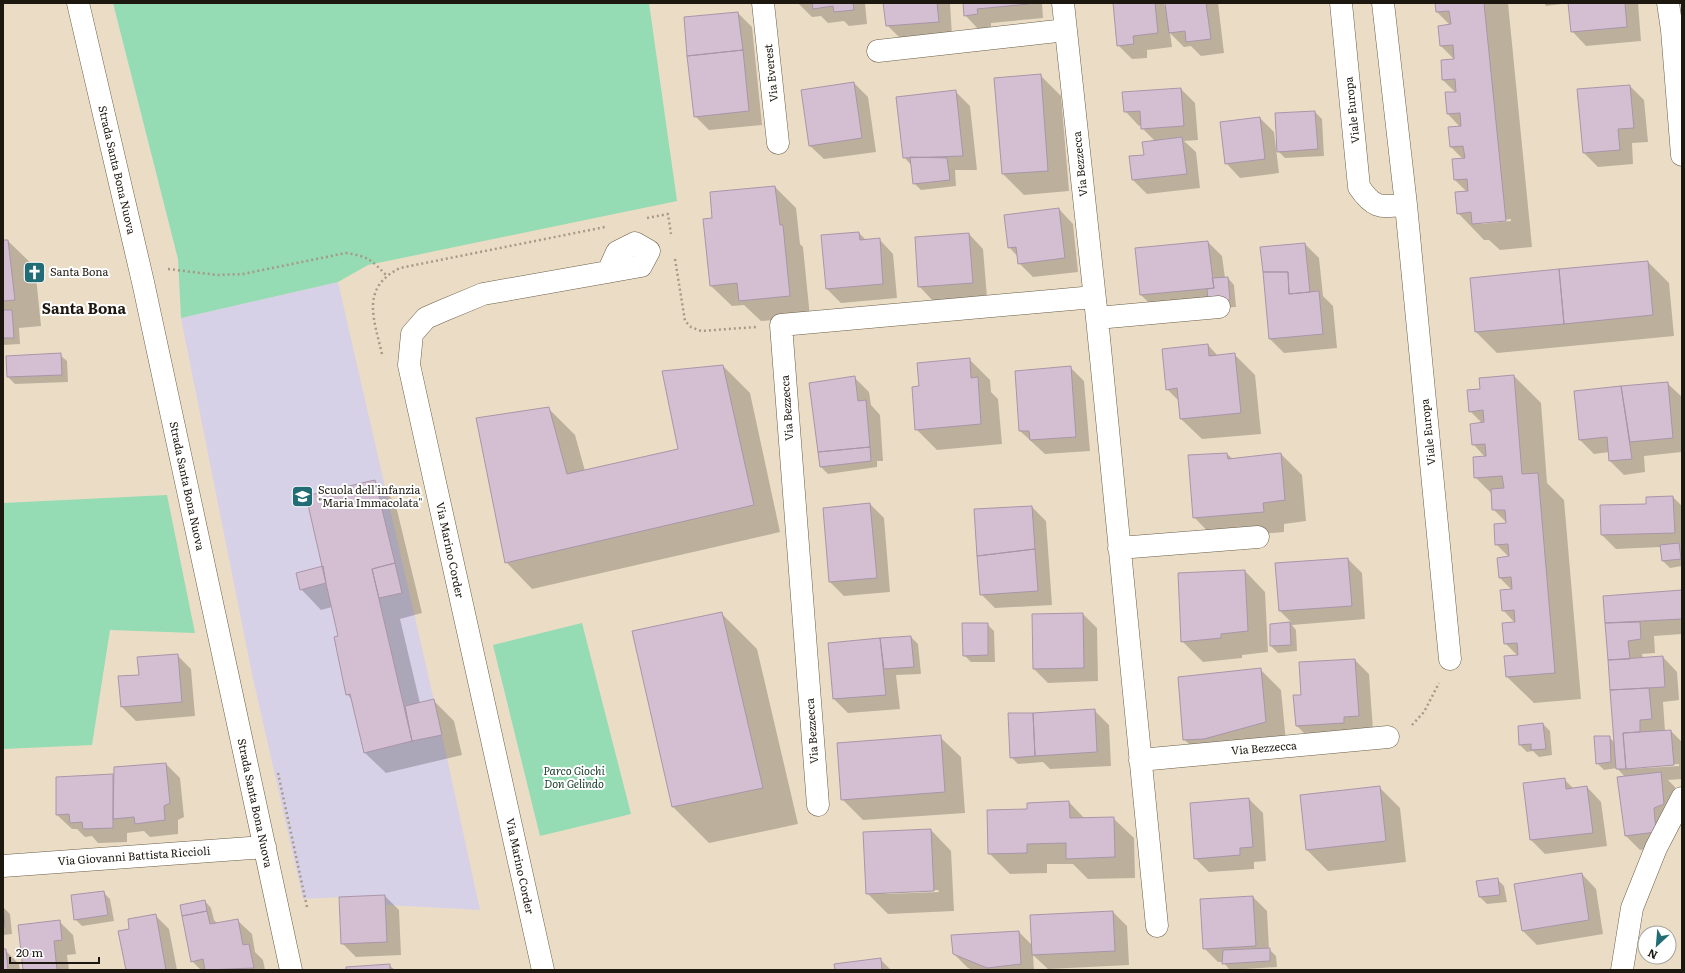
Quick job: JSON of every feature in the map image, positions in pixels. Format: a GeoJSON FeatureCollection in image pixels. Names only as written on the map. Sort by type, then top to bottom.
{"type":"FeatureCollection","features":[{"type":"Feature","properties":{"kind":"street","name":"Strada Santa Bona Nuova"},"geometry":{"type":"LineString","coordinates":[[78,3],[143,282],[291,970]]}},
{"type":"Feature","properties":{"kind":"street","name":"Via Everest"},"geometry":{"type":"LineString","coordinates":[[763,3],[778,143]]}},
{"type":"Feature","properties":{"kind":"street","name":"Via Bezzecca"},"geometry":{"type":"LineString","coordinates":[[1063,3],[1096,308],[1118,548],[1157,926]]}},
{"type":"Feature","properties":{"kind":"street","name":"Viale Europa"},"geometry":{"type":"LineString","coordinates":[[1341,3],[1359,187],[1368,200],[1382,207],[1406,205]]}},
{"type":"Feature","properties":{"kind":"street","name":"Viale Europa"},"geometry":{"type":"LineString","coordinates":[[1383,3],[1406,205],[1450,658]]}},
{"type":"Feature","properties":{"kind":"street"},"geometry":{"type":"LineString","coordinates":[[1668,3],[1672,30],[1682,154]]}},
{"type":"Feature","properties":{"kind":"street"},"geometry":{"type":"LineString","coordinates":[[878,51],[1066,30]]}},
{"type":"Feature","properties":{"kind":"street","name":"Via Marino Corder"},"geometry":{"type":"LineString","coordinates":[[543,970],[409,365],[412,334],[426,318],[483,294],[608,272]]}},
{"type":"Feature","properties":{"kind":"street"},"geometry":{"type":"LineString","coordinates":[[781,325],[1096,308],[1219,307]]}},
{"type":"Feature","properties":{"kind":"street","name":"Via Bezzecca"},"geometry":{"type":"LineString","coordinates":[[781,325],[818,805]]}},
{"type":"Feature","properties":{"kind":"street"},"geometry":{"type":"LineString","coordinates":[[1118,548],[1258,537]]}},
{"type":"Feature","properties":{"kind":"street","name":"Via Bezzecca"},"geometry":{"type":"LineString","coordinates":[[1140,760],[1388,737]]}},
{"type":"Feature","properties":{"kind":"street"},"geometry":{"type":"LineString","coordinates":[[1622,970],[1632,908],[1656,848],[1682,798]]}},
{"type":"Feature","properties":{"kind":"street","name":"Via Giovanni Battista Riccioli"},"geometry":{"type":"LineString","coordinates":[[3,866],[265,847]]}},
{"type":"Feature","properties":{"kind":"path"},"geometry":{"type":"LineString","coordinates":[[645,219],[668,214],[672,237]]}},
{"type":"Feature","properties":{"kind":"path"},"geometry":{"type":"LineString","coordinates":[[382,357],[372,310],[373,298],[378,286],[386,275],[400,268],[607,227]]}},
{"type":"Feature","properties":{"kind":"path"},"geometry":{"type":"LineString","coordinates":[[674,252],[685,321],[691,327],[701,330],[781,325]]}},
{"type":"Feature","properties":{"kind":"path"},"geometry":{"type":"LineString","coordinates":[[168,269],[217,275],[243,274],[346,253],[361,255],[372,260],[386,275]]}},
{"type":"Feature","properties":{"kind":"path"},"geometry":{"type":"LineString","coordinates":[[1388,737],[1404,732],[1424,712],[1450,658]]}},
{"type":"Feature","properties":{"kind":"shaded area","name":"Scuola dell'infanzia \"Maria Immacolata\""},"geometry":{"type":"Polygon","coordinates":[[[338,282],[442,735],[480,910],[386,905],[385,895],[303,899],[252,674],[181,318],[338,282]]]}},
{"type":"Feature","properties":{"kind":"green space"},"geometry":{"type":"Polygon","coordinates":[[[113,3],[649,3],[677,201],[368,265],[338,282],[181,318],[178,259],[113,3]]]}},
{"type":"Feature","properties":{"kind":"green space"},"geometry":{"type":"Polygon","coordinates":[[[167,495],[195,633],[110,630],[92,745],[3,749],[3,503],[167,495]]]}},
{"type":"Feature","properties":{"kind":"green space","name":"Parco Giochi Don Gelindo"},"geometry":{"type":"Polygon","coordinates":[[[582,623],[631,814],[540,836],[493,645],[582,623]]]}},
{"type":"Feature","properties":{"kind":"building"},"geometry":{"type":"Polygon","coordinates":[[[812,3],[853,3],[854,10],[834,12],[833,6],[813,9],[812,3]]]}},
{"type":"Feature","properties":{"kind":"building"},"geometry":{"type":"Polygon","coordinates":[[[883,3],[937,3],[939,22],[886,26],[883,3]]]}},
{"type":"Feature","properties":{"kind":"building"},"geometry":{"type":"Polygon","coordinates":[[[963,3],[1029,4],[977,9],[978,14],[964,16],[963,3]]]}},
{"type":"Feature","properties":{"kind":"building"},"geometry":{"type":"Polygon","coordinates":[[[1113,3],[1155,3],[1158,33],[1133,36],[1134,44],[1117,46],[1113,3]]]}},
{"type":"Feature","properties":{"kind":"building"},"geometry":{"type":"Polygon","coordinates":[[[1165,3],[1206,3],[1211,39],[1186,42],[1185,31],[1169,33],[1165,3]]]}},
{"type":"Feature","properties":{"kind":"building"},"geometry":{"type":"Polygon","coordinates":[[[1435,3],[1484,3],[1506,221],[1472,224],[1471,212],[1457,214],[1455,192],[1468,191],[1467,179],[1454,180],[1452,159],[1465,158],[1463,146],[1450,147],[1448,127],[1461,126],[1460,113],[1447,114],[1445,92],[1456,92],[1455,79],[1442,80],[1441,60],[1454,59],[1453,45],[1440,46],[1438,26],[1451,24],[1449,11],[1436,12],[1435,3]]]}},
{"type":"Feature","properties":{"kind":"building"},"geometry":{"type":"Polygon","coordinates":[[[1568,3],[1625,3],[1627,27],[1571,32],[1568,3]]]}},
{"type":"Feature","properties":{"kind":"building"},"geometry":{"type":"Polygon","coordinates":[[[738,12],[743,50],[687,56],[684,17],[738,12]]]}},
{"type":"Feature","properties":{"kind":"building"},"geometry":{"type":"Polygon","coordinates":[[[743,50],[749,111],[694,117],[687,56],[743,50]]]}},
{"type":"Feature","properties":{"kind":"building"},"geometry":{"type":"Polygon","coordinates":[[[1041,74],[1048,171],[1002,174],[994,78],[1041,74]]]}},
{"type":"Feature","properties":{"kind":"building"},"geometry":{"type":"Polygon","coordinates":[[[854,82],[862,138],[809,146],[801,90],[854,82]]]}},
{"type":"Feature","properties":{"kind":"building"},"geometry":{"type":"Polygon","coordinates":[[[1630,85],[1634,128],[1618,129],[1620,150],[1583,153],[1577,89],[1630,85]]]}},
{"type":"Feature","properties":{"kind":"building"},"geometry":{"type":"Polygon","coordinates":[[[1181,88],[1184,126],[1141,129],[1140,111],[1124,112],[1122,92],[1181,88]]]}},
{"type":"Feature","properties":{"kind":"building"},"geometry":{"type":"Polygon","coordinates":[[[956,90],[963,156],[903,158],[896,97],[956,90]]]}},
{"type":"Feature","properties":{"kind":"building"},"geometry":{"type":"Polygon","coordinates":[[[1315,111],[1318,149],[1277,152],[1275,113],[1315,111]]]}},
{"type":"Feature","properties":{"kind":"building"},"geometry":{"type":"Polygon","coordinates":[[[1260,117],[1265,159],[1225,164],[1220,122],[1260,117]]]}},
{"type":"Feature","properties":{"kind":"building"},"geometry":{"type":"Polygon","coordinates":[[[1182,137],[1187,174],[1132,180],[1129,156],[1144,155],[1142,142],[1182,137]]]}},
{"type":"Feature","properties":{"kind":"building"},"geometry":{"type":"Polygon","coordinates":[[[910,157],[947,158],[950,180],[913,184],[910,157]]]}},
{"type":"Feature","properties":{"kind":"building"},"geometry":{"type":"Polygon","coordinates":[[[775,186],[780,225],[783,225],[790,296],[739,301],[737,283],[710,286],[703,219],[712,218],[710,192],[775,186]]]}},
{"type":"Feature","properties":{"kind":"building"},"geometry":{"type":"Polygon","coordinates":[[[1059,208],[1065,258],[1018,264],[1016,247],[1008,248],[1004,215],[1059,208]]]}},
{"type":"Feature","properties":{"kind":"building"},"geometry":{"type":"Polygon","coordinates":[[[859,232],[860,240],[880,238],[883,284],[826,289],[821,235],[859,232]]]}},
{"type":"Feature","properties":{"kind":"building"},"geometry":{"type":"Polygon","coordinates":[[[969,233],[973,283],[918,287],[915,237],[969,233]]]}},
{"type":"Feature","properties":{"kind":"building"},"geometry":{"type":"Polygon","coordinates":[[[3,240],[8,240],[15,300],[3,301],[3,240]]]}},
{"type":"Feature","properties":{"kind":"building"},"geometry":{"type":"Polygon","coordinates":[[[1208,241],[1214,288],[1140,295],[1135,248],[1208,241]]]}},
{"type":"Feature","properties":{"kind":"building"},"geometry":{"type":"Polygon","coordinates":[[[1305,243],[1310,292],[1289,294],[1288,272],[1263,272],[1260,247],[1305,243]]]}},
{"type":"Feature","properties":{"kind":"building"},"geometry":{"type":"Polygon","coordinates":[[[1648,261],[1653,315],[1564,324],[1559,269],[1648,261]]]}},
{"type":"Feature","properties":{"kind":"building"},"geometry":{"type":"Polygon","coordinates":[[[1559,269],[1564,324],[1475,332],[1470,278],[1559,269]]]}},
{"type":"Feature","properties":{"kind":"building"},"geometry":{"type":"Polygon","coordinates":[[[1263,272],[1288,272],[1289,294],[1319,291],[1323,334],[1269,339],[1263,272]]]}},
{"type":"Feature","properties":{"kind":"building"},"geometry":{"type":"Polygon","coordinates":[[[1228,277],[1230,300],[1208,302],[1207,289],[1214,288],[1212,278],[1228,277]]]}},
{"type":"Feature","properties":{"kind":"building"},"geometry":{"type":"Polygon","coordinates":[[[3,310],[12,310],[14,338],[3,338],[3,310]]]}},
{"type":"Feature","properties":{"kind":"building"},"geometry":{"type":"Polygon","coordinates":[[[1208,344],[1209,356],[1235,353],[1241,413],[1180,419],[1177,388],[1166,390],[1162,349],[1208,344]]]}},
{"type":"Feature","properties":{"kind":"building"},"geometry":{"type":"Polygon","coordinates":[[[61,353],[62,375],[7,377],[6,356],[61,353]]]}},
{"type":"Feature","properties":{"kind":"building"},"geometry":{"type":"Polygon","coordinates":[[[970,358],[971,378],[978,377],[981,424],[915,430],[912,387],[919,386],[917,363],[970,358]]]}},
{"type":"Feature","properties":{"kind":"building"},"geometry":{"type":"Polygon","coordinates":[[[723,365],[754,505],[505,563],[476,418],[549,407],[567,474],[678,449],[662,371],[723,365]]]}},
{"type":"Feature","properties":{"kind":"building"},"geometry":{"type":"Polygon","coordinates":[[[1071,366],[1076,437],[1030,440],[1029,431],[1019,431],[1015,371],[1071,366]]]}},
{"type":"Feature","properties":{"kind":"building"},"geometry":{"type":"Polygon","coordinates":[[[1514,375],[1522,474],[1538,473],[1555,673],[1506,677],[1504,656],[1518,655],[1517,643],[1504,644],[1502,623],[1515,622],[1514,610],[1502,611],[1500,590],[1512,589],[1511,577],[1499,578],[1497,558],[1509,556],[1508,544],[1495,545],[1494,524],[1506,523],[1505,510],[1492,510],[1491,489],[1504,488],[1502,476],[1474,478],[1473,457],[1486,456],[1485,444],[1472,445],[1470,424],[1484,422],[1483,410],[1469,412],[1467,390],[1480,389],[1479,378],[1514,375]]]}},
{"type":"Feature","properties":{"kind":"building"},"geometry":{"type":"Polygon","coordinates":[[[855,376],[858,401],[866,400],[870,447],[818,452],[809,383],[855,376]]]}},
{"type":"Feature","properties":{"kind":"building"},"geometry":{"type":"Polygon","coordinates":[[[1668,382],[1673,438],[1630,442],[1621,386],[1668,382]]]}},
{"type":"Feature","properties":{"kind":"building"},"geometry":{"type":"Polygon","coordinates":[[[1621,386],[1632,459],[1609,461],[1607,437],[1579,440],[1574,391],[1621,386]]]}},
{"type":"Feature","properties":{"kind":"building"},"geometry":{"type":"Polygon","coordinates":[[[870,447],[871,461],[820,467],[818,452],[870,447]]]}},
{"type":"Feature","properties":{"kind":"building"},"geometry":{"type":"Polygon","coordinates":[[[1227,453],[1228,459],[1281,453],[1285,500],[1263,503],[1264,512],[1193,518],[1188,455],[1227,453]]]}},
{"type":"Feature","properties":{"kind":"building"},"geometry":{"type":"Polygon","coordinates":[[[375,480],[395,563],[372,569],[412,741],[364,753],[350,694],[346,695],[334,637],[338,636],[306,496],[375,480]]]}},
{"type":"Feature","properties":{"kind":"building"},"geometry":{"type":"Polygon","coordinates":[[[1673,496],[1675,533],[1601,535],[1600,505],[1646,504],[1646,497],[1673,496]]]}},
{"type":"Feature","properties":{"kind":"building"},"geometry":{"type":"Polygon","coordinates":[[[870,503],[877,578],[829,582],[823,508],[870,503]]]}},
{"type":"Feature","properties":{"kind":"building"},"geometry":{"type":"Polygon","coordinates":[[[1032,506],[1035,549],[977,556],[974,509],[1032,506]]]}},
{"type":"Feature","properties":{"kind":"building"},"geometry":{"type":"Polygon","coordinates":[[[1679,543],[1681,559],[1662,561],[1660,545],[1679,543]]]}},
{"type":"Feature","properties":{"kind":"building"},"geometry":{"type":"Polygon","coordinates":[[[1035,549],[1038,591],[980,595],[977,556],[1035,549]]]}},
{"type":"Feature","properties":{"kind":"building"},"geometry":{"type":"Polygon","coordinates":[[[1348,558],[1352,606],[1279,611],[1275,563],[1348,558]]]}},
{"type":"Feature","properties":{"kind":"building"},"geometry":{"type":"Polygon","coordinates":[[[395,563],[402,593],[379,598],[372,569],[395,563]]]}},
{"type":"Feature","properties":{"kind":"building"},"geometry":{"type":"Polygon","coordinates":[[[323,566],[326,583],[300,590],[296,573],[323,566]]]}},
{"type":"Feature","properties":{"kind":"building"},"geometry":{"type":"Polygon","coordinates":[[[1245,570],[1248,631],[1221,634],[1221,638],[1181,642],[1178,573],[1245,570]]]}},
{"type":"Feature","properties":{"kind":"building"},"geometry":{"type":"Polygon","coordinates":[[[1682,590],[1682,619],[1605,623],[1603,596],[1682,590]]]}},
{"type":"Feature","properties":{"kind":"building"},"geometry":{"type":"Polygon","coordinates":[[[722,612],[763,788],[672,807],[632,631],[722,612]]]}},
{"type":"Feature","properties":{"kind":"building"},"geometry":{"type":"Polygon","coordinates":[[[1083,613],[1084,668],[1033,669],[1032,614],[1083,613]]]}},
{"type":"Feature","properties":{"kind":"building"},"geometry":{"type":"Polygon","coordinates":[[[1290,622],[1291,645],[1270,646],[1270,624],[1290,622]]]}},
{"type":"Feature","properties":{"kind":"building"},"geometry":{"type":"Polygon","coordinates":[[[1640,622],[1641,639],[1628,641],[1630,659],[1608,660],[1605,623],[1640,622]]]}},
{"type":"Feature","properties":{"kind":"building"},"geometry":{"type":"Polygon","coordinates":[[[962,623],[988,623],[988,655],[963,656],[962,623]]]}},
{"type":"Feature","properties":{"kind":"building"},"geometry":{"type":"Polygon","coordinates":[[[911,636],[914,667],[884,669],[880,638],[911,636]]]}},
{"type":"Feature","properties":{"kind":"building"},"geometry":{"type":"Polygon","coordinates":[[[880,638],[886,695],[833,699],[828,643],[880,638]]]}},
{"type":"Feature","properties":{"kind":"building"},"geometry":{"type":"Polygon","coordinates":[[[178,654],[182,702],[121,707],[118,676],[139,675],[137,657],[178,654]]]}},
{"type":"Feature","properties":{"kind":"building"},"geometry":{"type":"Polygon","coordinates":[[[1663,656],[1665,687],[1610,690],[1608,660],[1663,656]]]}},
{"type":"Feature","properties":{"kind":"building"},"geometry":{"type":"Polygon","coordinates":[[[1355,659],[1359,716],[1344,717],[1344,723],[1296,726],[1293,695],[1301,695],[1299,662],[1355,659]]]}},
{"type":"Feature","properties":{"kind":"building"},"geometry":{"type":"Polygon","coordinates":[[[1261,668],[1266,722],[1204,739],[1183,740],[1178,677],[1261,668]]]}},
{"type":"Feature","properties":{"kind":"building"},"geometry":{"type":"Polygon","coordinates":[[[1649,688],[1652,719],[1640,720],[1640,732],[1623,733],[1626,769],[1616,769],[1610,690],[1649,688]]]}},
{"type":"Feature","properties":{"kind":"building"},"geometry":{"type":"Polygon","coordinates":[[[434,699],[442,735],[412,741],[405,706],[434,699]]]}},
{"type":"Feature","properties":{"kind":"building"},"geometry":{"type":"Polygon","coordinates":[[[1095,709],[1097,752],[1035,756],[1033,713],[1095,709]]]}},
{"type":"Feature","properties":{"kind":"building"},"geometry":{"type":"Polygon","coordinates":[[[1008,713],[1033,713],[1035,756],[1010,758],[1008,713]]]}},
{"type":"Feature","properties":{"kind":"building"},"geometry":{"type":"Polygon","coordinates":[[[1543,723],[1546,749],[1531,750],[1531,744],[1519,745],[1518,726],[1543,723]]]}},
{"type":"Feature","properties":{"kind":"building"},"geometry":{"type":"Polygon","coordinates":[[[1671,730],[1674,765],[1626,769],[1623,733],[1671,730]]]}},
{"type":"Feature","properties":{"kind":"building"},"geometry":{"type":"Polygon","coordinates":[[[941,735],[945,792],[841,800],[837,743],[941,735]]]}},
{"type":"Feature","properties":{"kind":"building"},"geometry":{"type":"Polygon","coordinates":[[[1594,736],[1610,736],[1611,762],[1596,764],[1594,736]]]}},
{"type":"Feature","properties":{"kind":"building"},"geometry":{"type":"Polygon","coordinates":[[[166,763],[170,803],[164,806],[165,820],[135,824],[134,817],[113,819],[114,767],[166,763]]]}},
{"type":"Feature","properties":{"kind":"building"},"geometry":{"type":"Polygon","coordinates":[[[1661,772],[1664,804],[1654,808],[1656,832],[1625,836],[1617,777],[1661,772]]]}},
{"type":"Feature","properties":{"kind":"building"},"geometry":{"type":"Polygon","coordinates":[[[113,774],[113,828],[83,829],[82,822],[70,823],[69,814],[56,815],[56,777],[113,774]]]}},
{"type":"Feature","properties":{"kind":"building"},"geometry":{"type":"Polygon","coordinates":[[[1565,778],[1566,789],[1587,786],[1593,833],[1530,840],[1523,783],[1565,778]]]}},
{"type":"Feature","properties":{"kind":"building"},"geometry":{"type":"Polygon","coordinates":[[[1380,786],[1386,841],[1306,850],[1300,795],[1380,786]]]}},
{"type":"Feature","properties":{"kind":"building"},"geometry":{"type":"Polygon","coordinates":[[[1249,798],[1253,847],[1240,848],[1240,855],[1194,859],[1190,803],[1249,798]]]}},
{"type":"Feature","properties":{"kind":"building"},"geometry":{"type":"Polygon","coordinates":[[[1069,801],[1070,818],[1114,817],[1115,857],[1066,859],[1066,843],[1027,844],[1027,853],[988,854],[987,810],[1027,809],[1027,803],[1069,801]]]}},
{"type":"Feature","properties":{"kind":"building"},"geometry":{"type":"Polygon","coordinates":[[[931,829],[934,891],[866,894],[863,832],[931,829]]]}},
{"type":"Feature","properties":{"kind":"building"},"geometry":{"type":"Polygon","coordinates":[[[1582,873],[1589,920],[1522,931],[1514,884],[1582,873]]]}},
{"type":"Feature","properties":{"kind":"building"},"geometry":{"type":"Polygon","coordinates":[[[1498,878],[1500,895],[1479,897],[1476,881],[1498,878]]]}},
{"type":"Feature","properties":{"kind":"building"},"geometry":{"type":"Polygon","coordinates":[[[104,891],[108,915],[74,920],[71,895],[104,891]]]}},
{"type":"Feature","properties":{"kind":"building"},"geometry":{"type":"Polygon","coordinates":[[[385,895],[387,942],[341,944],[339,897],[385,895]]]}},
{"type":"Feature","properties":{"kind":"building"},"geometry":{"type":"Polygon","coordinates":[[[1253,896],[1256,946],[1203,949],[1200,899],[1253,896]]]}},
{"type":"Feature","properties":{"kind":"building"},"geometry":{"type":"Polygon","coordinates":[[[205,900],[207,911],[182,916],[180,905],[205,900]]]}},
{"type":"Feature","properties":{"kind":"building"},"geometry":{"type":"Polygon","coordinates":[[[3,906],[5,927],[3,927],[3,906]]]}},
{"type":"Feature","properties":{"kind":"building"},"geometry":{"type":"Polygon","coordinates":[[[207,911],[210,924],[238,919],[243,945],[249,944],[254,968],[205,970],[203,959],[191,962],[182,916],[207,911]]]}},
{"type":"Feature","properties":{"kind":"building"},"geometry":{"type":"Polygon","coordinates":[[[1113,911],[1115,951],[1032,955],[1030,915],[1113,911]]]}},
{"type":"Feature","properties":{"kind":"building"},"geometry":{"type":"Polygon","coordinates":[[[156,914],[166,970],[126,970],[118,931],[129,929],[128,919],[156,914]]]}},
{"type":"Feature","properties":{"kind":"building"},"geometry":{"type":"Polygon","coordinates":[[[60,920],[62,940],[54,941],[57,970],[23,970],[18,925],[60,920]]]}},
{"type":"Feature","properties":{"kind":"building"},"geometry":{"type":"Polygon","coordinates":[[[1019,931],[1021,964],[987,968],[953,954],[951,935],[1019,931]]]}},
{"type":"Feature","properties":{"kind":"building"},"geometry":{"type":"Polygon","coordinates":[[[1270,948],[1270,961],[1222,964],[1223,950],[1270,948]]]}},
{"type":"Feature","properties":{"kind":"building"},"geometry":{"type":"Polygon","coordinates":[[[3,949],[6,949],[8,970],[3,970],[3,949]]]}},
{"type":"Feature","properties":{"kind":"building"},"geometry":{"type":"Polygon","coordinates":[[[881,958],[882,970],[835,970],[834,964],[881,958]]]}},
{"type":"Feature","properties":{"kind":"building"},"geometry":{"type":"Polygon","coordinates":[[[390,964],[390,970],[346,970],[346,967],[390,964]]]}},
{"type":"Feature","properties":{"kind":"place","name":"Santa Bona"},"geometry":{"type":"Point","coordinates":[35,272]}},
{"type":"Feature","properties":{"kind":"place","name":"Scuola dell'infanzia \"Maria Immacolata\""},"geometry":{"type":"Point","coordinates":[302,496]}},
{"type":"Feature","properties":{"kind":"district","name":"Santa Bona"},"geometry":{"type":"Point","coordinates":[84,309]}}]}
